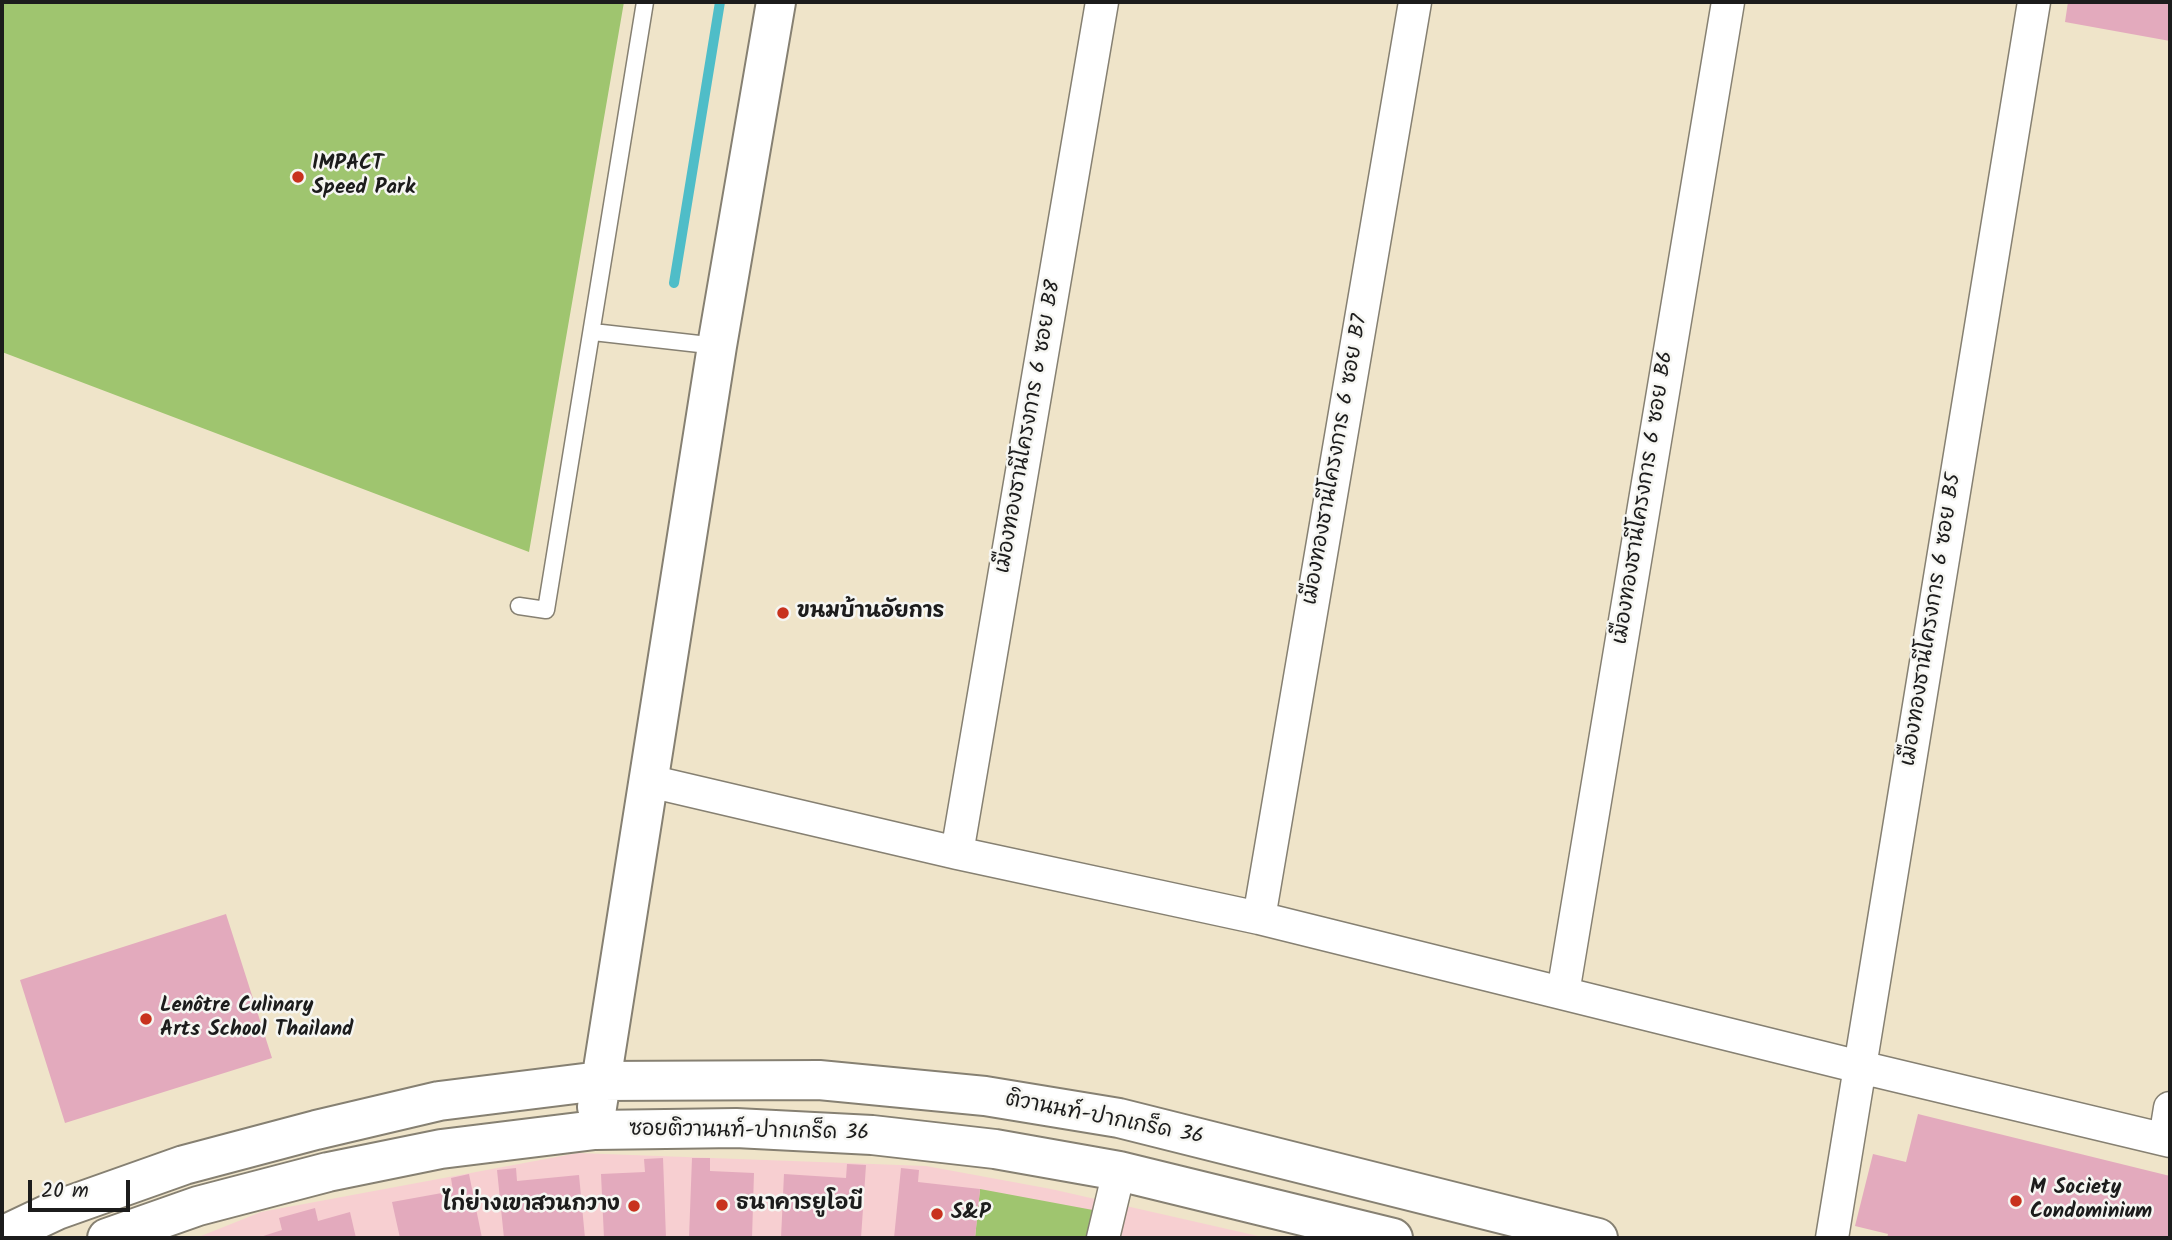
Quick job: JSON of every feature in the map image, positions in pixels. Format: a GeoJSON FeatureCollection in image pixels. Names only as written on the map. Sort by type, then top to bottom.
{"type":"FeatureCollection","features":[{"type":"Feature","properties":{"kind":"street"},"geometry":{"type":"LineString","coordinates":[[595,1130],[600,1081],[717,346],[776,2]]}},
{"type":"Feature","properties":{"kind":"street","name":"เมืองทองธานีโครงการ 6 ซอย B8"},"geometry":{"type":"LineString","coordinates":[[957,853],[1102,2]]}},
{"type":"Feature","properties":{"kind":"street","name":"เมืองทองธานีโครงการ 6 ซอย B7"},"geometry":{"type":"LineString","coordinates":[[1259,918],[1415,2]]}},
{"type":"Feature","properties":{"kind":"street","name":"เมืองทองธานีโครงการ 6 ซอย B6"},"geometry":{"type":"LineString","coordinates":[[1563,993],[1728,2]]}},
{"type":"Feature","properties":{"kind":"street","name":"เมืองทองธานีโครงการ 6 ซอย B5"},"geometry":{"type":"LineString","coordinates":[[1832,1238],[2034,2]]}},
{"type":"Feature","properties":{"kind":"street"},"geometry":{"type":"LineString","coordinates":[[649,781],[957,853],[1259,918],[1860,1067],[2168,1140],[2170,1108]]}},
{"type":"Feature","properties":{"kind":"street","name":"ติวานนท์-ปากเกร็ด 36"},"geometry":{"type":"LineString","coordinates":[[600,1081],[819,1080],[985,1096],[1119,1118],[1598,1238]]}},
{"type":"Feature","properties":{"kind":"street"},"geometry":{"type":"LineString","coordinates":[[2,1236],[57,1210],[184,1165],[316,1130],[439,1101],[600,1081]]}},
{"type":"Feature","properties":{"kind":"street","name":"ซอยติวานนท์-ปากเกร็ด 36"},"geometry":{"type":"LineString","coordinates":[[107,1238],[198,1206],[328,1172],[441,1149],[595,1130],[736,1128],[872,1135],[995,1149],[1119,1171],[1393,1238]]}},
{"type":"Feature","properties":{"kind":"street"},"geometry":{"type":"LineString","coordinates":[[1103,1238],[1119,1171]]}},
{"type":"Feature","properties":{"kind":"lane"},"geometry":{"type":"LineString","coordinates":[[519,606],[546,610],[645,2]]}},
{"type":"Feature","properties":{"kind":"lane"},"geometry":{"type":"LineString","coordinates":[[593,332],[717,346]]}},
{"type":"Feature","properties":{"kind":"shaded area"},"geometry":{"type":"Polygon","coordinates":[[[578,1153],[926,1166],[1051,1189],[1267,1238],[196,1238],[261,1212],[578,1153]]]}},
{"type":"Feature","properties":{"kind":"green space","name":"IMPACT Speed Park"},"geometry":{"type":"Polygon","coordinates":[[[2,2],[624,2],[529,552],[2,352],[2,2]]]}},
{"type":"Feature","properties":{"kind":"green space"},"geometry":{"type":"Polygon","coordinates":[[[980,1189],[1109,1213],[1103,1238],[975,1238],[980,1189]]]}},
{"type":"Feature","properties":{"kind":"building"},"geometry":{"type":"Polygon","coordinates":[[[2068,2],[2170,2],[2170,41],[2065,22],[2068,2]]]}},
{"type":"Feature","properties":{"kind":"building","name":"Lenôtre Culinary Arts School Thailand"},"geometry":{"type":"Polygon","coordinates":[[[226,914],[272,1058],[65,1123],[20,980],[226,914]]]}},
{"type":"Feature","properties":{"kind":"building","name":"M Society Condominium"},"geometry":{"type":"Polygon","coordinates":[[[1918,1114],[2170,1176],[2170,1238],[1887,1238],[1888,1234],[1855,1226],[1873,1154],[1906,1162],[1918,1114]]]}},
{"type":"Feature","properties":{"kind":"building","name":"ไก่ย่างเขาสวนกวาง"},"geometry":{"type":"Polygon","coordinates":[[[663,1158],[666,1238],[604,1238],[601,1174],[645,1172],[644,1159],[663,1158]]]}},
{"type":"Feature","properties":{"kind":"building","name":"ธนาคารยูโอบี"},"geometry":{"type":"Polygon","coordinates":[[[692,1158],[710,1158],[710,1171],[754,1173],[752,1238],[689,1238],[692,1158]]]}},
{"type":"Feature","properties":{"kind":"building"},"geometry":{"type":"Polygon","coordinates":[[[847,1164],[866,1165],[861,1238],[781,1238],[784,1174],[846,1178],[847,1164]]]}},
{"type":"Feature","properties":{"kind":"building"},"geometry":{"type":"Polygon","coordinates":[[[516,1168],[517,1181],[579,1175],[585,1238],[504,1238],[497,1170],[516,1168]]]}},
{"type":"Feature","properties":{"kind":"building","name":"S&P"},"geometry":{"type":"Polygon","coordinates":[[[901,1168],[919,1170],[918,1182],[980,1189],[975,1238],[894,1238],[901,1168]]]}},
{"type":"Feature","properties":{"kind":"building"},"geometry":{"type":"Polygon","coordinates":[[[469,1174],[482,1238],[400,1238],[392,1202],[453,1191],[451,1178],[469,1174]]]}},
{"type":"Feature","properties":{"kind":"building"},"geometry":{"type":"Polygon","coordinates":[[[315,1208],[318,1221],[350,1212],[356,1238],[257,1238],[282,1230],[279,1218],[315,1208]]]}},
{"type":"Feature","properties":{"kind":"waterway"},"geometry":{"type":"LineString","coordinates":[[674,283],[720,2]]}},
{"type":"Feature","properties":{"kind":"place","name":"IMPACT Speed Park"},"geometry":{"type":"Point","coordinates":[298,177]}},
{"type":"Feature","properties":{"kind":"place","name":"ขนมบ้านอัยการ"},"geometry":{"type":"Point","coordinates":[783,613]}},
{"type":"Feature","properties":{"kind":"place","name":"Lenôtre Culinary Arts School Thailand"},"geometry":{"type":"Point","coordinates":[146,1019]}},
{"type":"Feature","properties":{"kind":"place","name":"M Society Condominium"},"geometry":{"type":"Point","coordinates":[2016,1201]}},
{"type":"Feature","properties":{"kind":"place","name":"ธนาคารยูโอบี"},"geometry":{"type":"Point","coordinates":[722,1205]}},
{"type":"Feature","properties":{"kind":"place","name":"ไก่ย่างเขาสวนกวาง"},"geometry":{"type":"Point","coordinates":[634,1206]}},
{"type":"Feature","properties":{"kind":"place","name":"S&P"},"geometry":{"type":"Point","coordinates":[937,1214]}}]}
